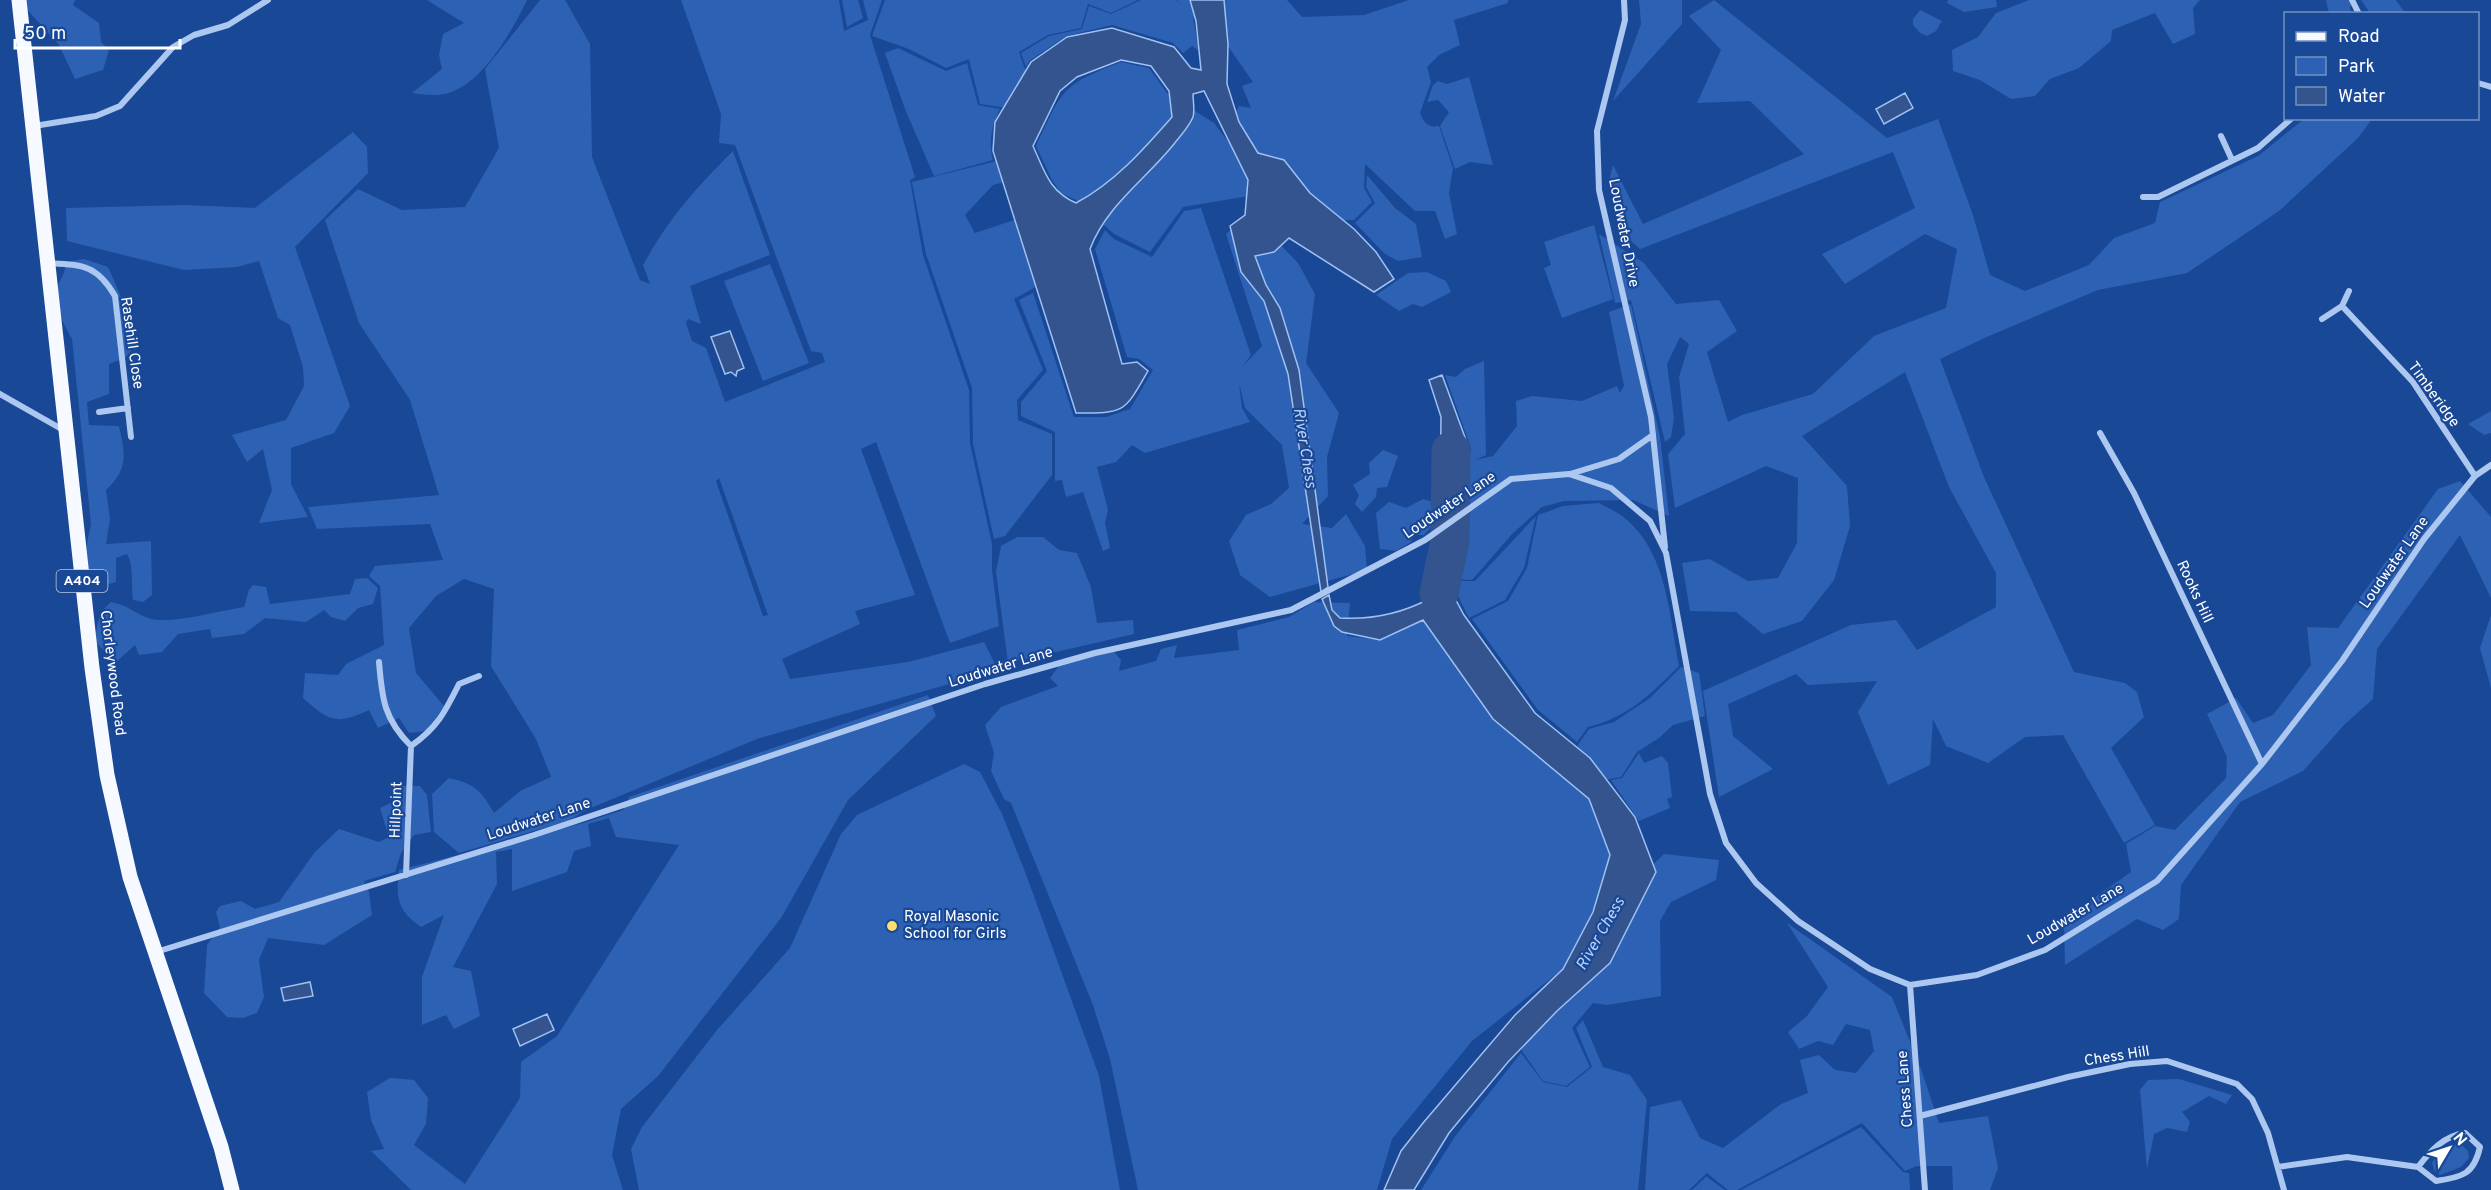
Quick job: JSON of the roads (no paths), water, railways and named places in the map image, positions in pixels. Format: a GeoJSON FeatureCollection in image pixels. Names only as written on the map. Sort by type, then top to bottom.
{"type":"FeatureCollection","features":[{"type":"Feature","properties":{"kind":"main road","name":"Chorleywood Road"},"geometry":{"type":"LineString","coordinates":[[19,0],[31,126],[106,775],[130,877],[221,1147],[232,1190]]}},
{"type":"Feature","properties":{"kind":"street"},"geometry":{"type":"LineString","coordinates":[[31,126],[96,116],[120,106],[173,47],[194,36],[228,25],[253,12],[268,0]]}},
{"type":"Feature","properties":{"kind":"street","name":"Loudwater Drive"},"geometry":{"type":"LineString","coordinates":[[1624,0],[1625,20],[1597,131],[1599,190],[1653,435],[1666,553]]}},
{"type":"Feature","properties":{"kind":"street"},"geometry":{"type":"LineString","coordinates":[[2143,197],[2158,197],[2258,148],[2290,120]]}},
{"type":"Feature","properties":{"kind":"street"},"geometry":{"type":"LineString","coordinates":[[2221,136],[2232,160]]}},
{"type":"Feature","properties":{"kind":"street","name":"Rasehill Close"},"geometry":{"type":"LineString","coordinates":[[47,263],[94,270],[106,281],[115,296],[131,437]]}},
{"type":"Feature","properties":{"kind":"street"},"geometry":{"type":"LineString","coordinates":[[2322,319],[2342,306],[2349,291]]}},
{"type":"Feature","properties":{"kind":"street","name":"Timberidge"},"geometry":{"type":"LineString","coordinates":[[2342,306],[2413,381],[2475,476]]}},
{"type":"Feature","properties":{"kind":"street"},"geometry":{"type":"LineString","coordinates":[[0,394],[66,431]]}},
{"type":"Feature","properties":{"kind":"street"},"geometry":{"type":"LineString","coordinates":[[99,412],[128,408]]}},
{"type":"Feature","properties":{"kind":"street","name":"Rooks Hill"},"geometry":{"type":"LineString","coordinates":[[2100,433],[2134,493],[2262,764]]}},
{"type":"Feature","properties":{"kind":"street"},"geometry":{"type":"LineString","coordinates":[[1569,474],[1618,459],[1653,435]]}},
{"type":"Feature","properties":{"kind":"street","name":"Loudwater Lane"},"geometry":{"type":"LineString","coordinates":[[155,953],[534,835],[985,684],[1095,653],[1291,610],[1425,540],[1511,479],[1569,474],[1611,488],[1650,521],[1666,553],[1710,794],[1726,843],[1756,883],[1798,921],[1870,969],[1910,985],[1977,975],[2045,950],[2157,881],[2262,764],[2342,661],[2424,539],[2475,476],[2491,465]]}},
{"type":"Feature","properties":{"kind":"street"},"geometry":{"type":"LineString","coordinates":[[379,662],[382,703],[396,731],[411,746],[431,732],[444,714],[459,684],[479,676]]}},
{"type":"Feature","properties":{"kind":"street","name":"Hillpoint"},"geometry":{"type":"LineString","coordinates":[[406,875],[411,746]]}},
{"type":"Feature","properties":{"kind":"street","name":"Chess Lane"},"geometry":{"type":"LineString","coordinates":[[1910,985],[1925,1190]]}},
{"type":"Feature","properties":{"kind":"street","name":"Chess Hill"},"geometry":{"type":"LineString","coordinates":[[1920,1116],[2068,1077],[2130,1064],[2167,1061],[2237,1084],[2252,1099],[2268,1133],[2284,1190]]}},
{"type":"Feature","properties":{"kind":"street"},"geometry":{"type":"LineString","coordinates":[[2278,1167],[2347,1157],[2418,1167],[2436,1181],[2459,1178],[2476,1164],[2480,1147],[2465,1133],[2451,1135],[2429,1153],[2418,1167]]}},
{"type":"Feature","properties":{"kind":"water"},"geometry":{"type":"Polygon","coordinates":[[[1190,0],[1224,0],[1228,44],[1227,84],[1239,122],[1258,153],[1284,160],[1310,193],[1354,229],[1376,252],[1394,279],[1374,292],[1289,238],[1274,252],[1255,256],[1266,285],[1280,308],[1299,370],[1328,587],[1321,592],[1288,374],[1264,301],[1241,272],[1230,226],[1245,215],[1248,180],[1204,91],[1193,94],[1194,115],[1187,128],[1116,206],[1106,219],[1090,249],[1122,364],[1137,362],[1148,371],[1128,403],[1114,411],[1076,413],[993,151],[995,122],[1031,62],[1067,37],[1112,28],[1174,47],[1191,68],[1201,70],[1196,21],[1190,0]],[[1121,60],[1077,77],[1060,91],[1033,146],[1049,180],[1067,198],[1076,203],[1103,186],[1139,153],[1172,117],[1169,91],[1151,66],[1121,60]]]}},
{"type":"Feature","properties":{"kind":"water"},"geometry":{"type":"Polygon","coordinates":[[[1905,93],[1913,108],[1884,124],[1876,109],[1905,93]]]}},
{"type":"Feature","properties":{"kind":"water"},"geometry":{"type":"Polygon","coordinates":[[[730,331],[744,368],[737,371],[736,376],[731,372],[725,374],[711,337],[730,331]]]}},
{"type":"Feature","properties":{"kind":"water"},"geometry":{"type":"Polygon","coordinates":[[[1442,375],[1469,448],[1462,500],[1440,511],[1441,417],[1429,380],[1442,375]]]}},
{"type":"Feature","properties":{"kind":"water"},"geometry":{"type":"Polygon","coordinates":[[[1462,534],[1450,589],[1464,615],[1535,713],[1590,758],[1635,817],[1656,872],[1610,963],[1557,1011],[1508,1062],[1449,1133],[1414,1190],[1384,1190],[1401,1151],[1423,1123],[1515,1015],[1563,969],[1593,912],[1610,855],[1589,799],[1493,719],[1423,620],[1380,640],[1342,632],[1334,626],[1322,599],[1329,595],[1332,610],[1340,618],[1386,615],[1429,599],[1443,554],[1462,534]]]}},
{"type":"Feature","properties":{"kind":"water"},"geometry":{"type":"Polygon","coordinates":[[[310,982],[313,996],[284,1001],[281,988],[310,982]]]}},
{"type":"Feature","properties":{"kind":"water"},"geometry":{"type":"Polygon","coordinates":[[[547,1014],[554,1030],[520,1046],[513,1029],[547,1014]]]}},
{"type":"Feature","properties":{"kind":"waterway","name":"River Chess"},"geometry":{"type":"LineString","coordinates":[[1439,593],[1450,541],[1451,451]]}},
{"type":"Feature","properties":{"kind":"place","name":"Royal Masonic School for Girls"},"geometry":{"type":"Point","coordinates":[892,926]}}]}
